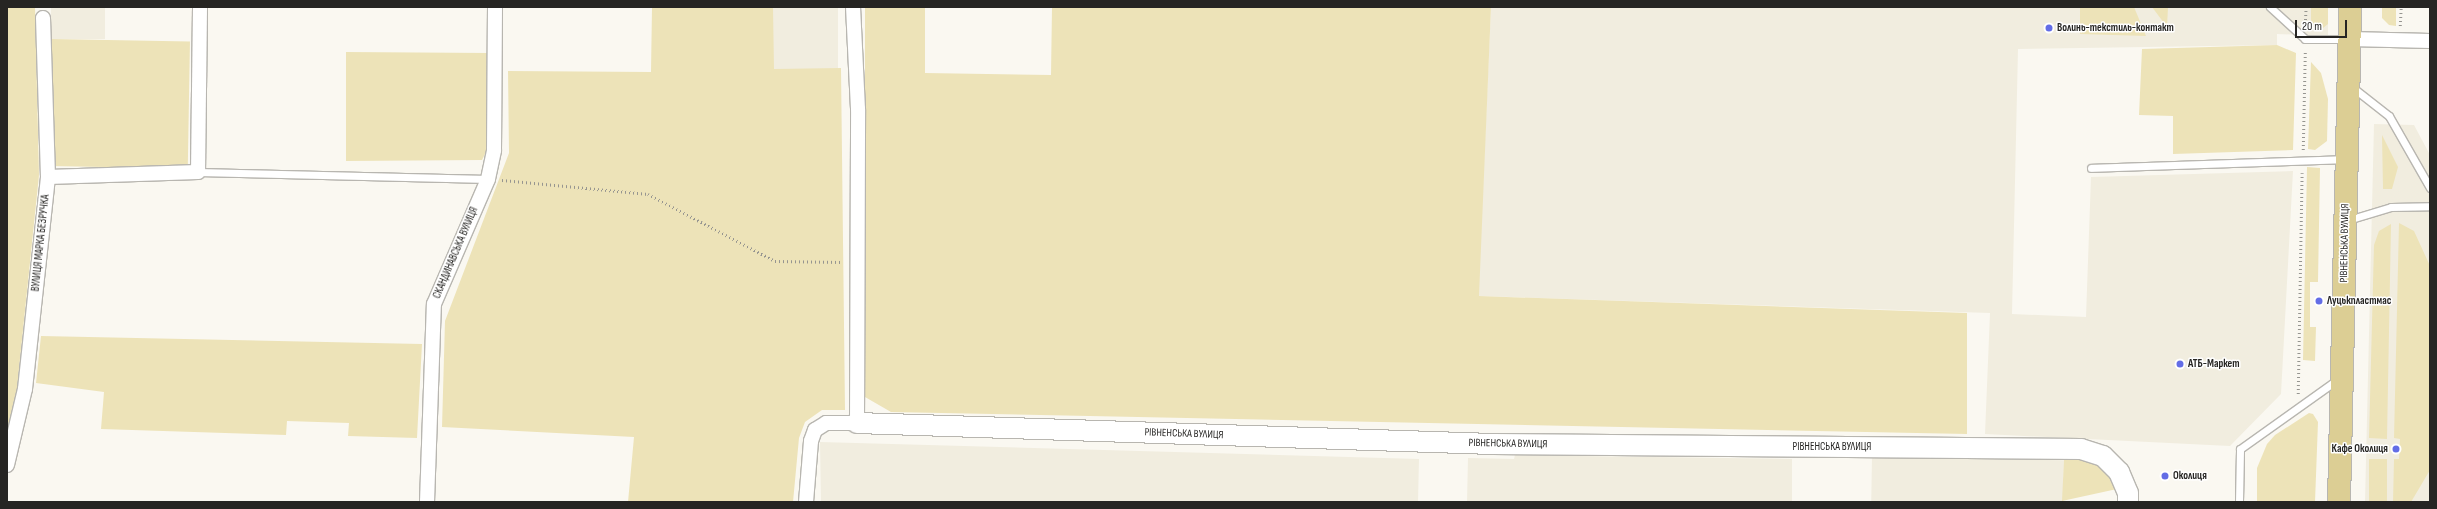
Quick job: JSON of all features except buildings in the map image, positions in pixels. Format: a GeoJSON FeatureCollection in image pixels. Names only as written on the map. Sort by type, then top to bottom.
{"type":"FeatureCollection","features":[{"type":"Feature","properties":{"kind":"main road","name":"РІВНЕНСЬКА ВУЛИЦЯ"},"geometry":{"type":"LineString","coordinates":[[2339,502],[2350,7]]}},
{"type":"Feature","properties":{"kind":"street"},"geometry":{"type":"LineString","coordinates":[[48,177],[198,172],[200,7]]}},
{"type":"Feature","properties":{"kind":"street","name":"СКАНДИНАВСЬКА ВУЛИЦЯ"},"geometry":{"type":"LineString","coordinates":[[427,502],[434,304],[488,179],[494,150],[495,7]]}},
{"type":"Feature","properties":{"kind":"street"},"geometry":{"type":"LineString","coordinates":[[806,502],[811,441],[815,430],[826,423],[857,422],[858,109],[853,7]]}},
{"type":"Feature","properties":{"kind":"street","name":"ВУЛИЦЯ МАРКА БЕЗРУЧКА"},"geometry":{"type":"LineString","coordinates":[[7,465],[25,389],[48,177],[43,18]]}},
{"type":"Feature","properties":{"kind":"street"},"geometry":{"type":"LineString","coordinates":[[2350,40],[2430,41]]}},
{"type":"Feature","properties":{"kind":"street","name":"РІВНЕНСЬКА ВУЛИЦЯ"},"geometry":{"type":"LineString","coordinates":[[857,422],[1494,444],[2081,449],[2103,456],[2119,472],[2128,493],[2128,502]]}},
{"type":"Feature","properties":{"kind":"lane"},"geometry":{"type":"LineString","coordinates":[[2270,7],[2305,39],[2350,40]]}},
{"type":"Feature","properties":{"kind":"lane"},"geometry":{"type":"LineString","coordinates":[[2348,84],[2389,116],[2428,181],[2430,188]]}},
{"type":"Feature","properties":{"kind":"lane"},"geometry":{"type":"LineString","coordinates":[[2091,168],[2347,159]]}},
{"type":"Feature","properties":{"kind":"lane"},"geometry":{"type":"LineString","coordinates":[[198,172],[488,179]]}},
{"type":"Feature","properties":{"kind":"lane"},"geometry":{"type":"LineString","coordinates":[[2345,221],[2391,207],[2430,206]]}},
{"type":"Feature","properties":{"kind":"lane"},"geometry":{"type":"LineString","coordinates":[[2239,502],[2240,449],[2342,377]]}},
{"type":"Feature","properties":{"kind":"path"},"geometry":{"type":"LineString","coordinates":[[2297,408],[2305,39]]}},
{"type":"Feature","properties":{"kind":"path"},"geometry":{"type":"LineString","coordinates":[[488,179],[648,194],[775,261],[858,262]]}},
{"type":"Feature","properties":{"kind":"shaded area"},"geometry":{"type":"Polygon","coordinates":[[[7,7],[35,7],[39,175],[17,388],[7,430],[7,7]]]}},
{"type":"Feature","properties":{"kind":"shaded area"},"geometry":{"type":"Polygon","coordinates":[[[51,7],[105,7],[105,39],[51,39],[51,7]]]}},
{"type":"Feature","properties":{"kind":"shaded area"},"geometry":{"type":"Polygon","coordinates":[[[652,7],[773,7],[774,69],[841,68],[845,410],[822,410],[805,422],[799,438],[793,502],[628,502],[634,437],[442,427],[445,321],[509,153],[508,71],[651,72],[652,7]]]}},
{"type":"Feature","properties":{"kind":"shaded area"},"geometry":{"type":"Polygon","coordinates":[[[773,7],[838,7],[838,70],[773,70],[773,7]]]}},
{"type":"Feature","properties":{"kind":"shaded area"},"geometry":{"type":"Polygon","coordinates":[[[865,7],[925,7],[925,73],[1051,75],[1052,7],[1491,7],[1479,296],[1967,313],[1967,434],[891,412],[865,397],[865,7]]]}},
{"type":"Feature","properties":{"kind":"shaded area"},"geometry":{"type":"Polygon","coordinates":[[[1491,7],[2328,7],[2328,36],[2277,34],[2277,45],[2018,49],[2012,314],[2086,317],[2091,177],[2293,171],[2281,394],[2230,446],[1985,434],[1990,313],[1478,296],[1491,7]]]}},
{"type":"Feature","properties":{"kind":"shaded area"},"geometry":{"type":"Polygon","coordinates":[[[2080,7],[2134,7],[2146,36],[2080,34],[2080,7]]]}},
{"type":"Feature","properties":{"kind":"shaded area"},"geometry":{"type":"Polygon","coordinates":[[[2152,7],[2168,7],[2167,27],[2152,7]]]}},
{"type":"Feature","properties":{"kind":"shaded area"},"geometry":{"type":"Polygon","coordinates":[[[2311,7],[2328,7],[2328,24],[2323,28],[2316,29],[2311,25],[2311,7]]]}},
{"type":"Feature","properties":{"kind":"shaded area"},"geometry":{"type":"Polygon","coordinates":[[[2382,7],[2396,7],[2396,26],[2389,25],[2382,18],[2382,7]]]}},
{"type":"Feature","properties":{"kind":"shaded area"},"geometry":{"type":"Polygon","coordinates":[[[52,39],[190,41],[188,168],[50,166],[52,39]]]}},
{"type":"Feature","properties":{"kind":"shaded area"},"geometry":{"type":"Polygon","coordinates":[[[2277,45],[2296,53],[2293,150],[2173,154],[2173,116],[2139,115],[2142,49],[2277,45]]]}},
{"type":"Feature","properties":{"kind":"shaded area"},"geometry":{"type":"Polygon","coordinates":[[[346,52],[489,53],[487,150],[482,160],[346,161],[346,52]]]}},
{"type":"Feature","properties":{"kind":"shaded area"},"geometry":{"type":"Polygon","coordinates":[[[2311,62],[2321,73],[2328,99],[2327,141],[2315,150],[2308,149],[2311,62]]]}},
{"type":"Feature","properties":{"kind":"shaded area"},"geometry":{"type":"Polygon","coordinates":[[[2374,124],[2414,125],[2430,155],[2430,502],[2365,502],[2374,124]]]}},
{"type":"Feature","properties":{"kind":"shaded area"},"geometry":{"type":"Polygon","coordinates":[[[2382,135],[2398,167],[2392,189],[2383,189],[2382,135]]]}},
{"type":"Feature","properties":{"kind":"shaded area"},"geometry":{"type":"Polygon","coordinates":[[[2307,167],[2320,168],[2318,282],[2310,282],[2310,327],[2316,327],[2315,361],[2303,360],[2307,167]]]}},
{"type":"Feature","properties":{"kind":"shaded area"},"geometry":{"type":"Polygon","coordinates":[[[2399,223],[2414,231],[2430,266],[2430,470],[2411,502],[2393,502],[2394,459],[2399,459],[2400,439],[2394,438],[2399,223]]]}},
{"type":"Feature","properties":{"kind":"shaded area"},"geometry":{"type":"Polygon","coordinates":[[[2391,224],[2387,439],[2369,438],[2374,245],[2379,231],[2391,224]]]}},
{"type":"Feature","properties":{"kind":"shaded area"},"geometry":{"type":"Polygon","coordinates":[[[41,336],[422,344],[417,438],[348,436],[349,423],[287,421],[286,435],[101,429],[104,392],[36,383],[41,336]]]}},
{"type":"Feature","properties":{"kind":"shaded area"},"geometry":{"type":"Polygon","coordinates":[[[2309,413],[2313,414],[2318,422],[2315,502],[2257,502],[2257,468],[2267,444],[2275,435],[2309,413]]]}},
{"type":"Feature","properties":{"kind":"shaded area"},"geometry":{"type":"Polygon","coordinates":[[[820,442],[1419,459],[1418,502],[821,502],[820,442]]]}},
{"type":"Feature","properties":{"kind":"shaded area"},"geometry":{"type":"Polygon","coordinates":[[[1515,455],[1792,459],[1792,502],[1467,502],[1468,458],[1514,459],[1515,455]]]}},
{"type":"Feature","properties":{"kind":"shaded area"},"geometry":{"type":"Polygon","coordinates":[[[1872,457],[2064,460],[2063,502],[1871,502],[1872,457]]]}},
{"type":"Feature","properties":{"kind":"shaded area"},"geometry":{"type":"Polygon","coordinates":[[[2369,459],[2387,459],[2387,502],[2369,502],[2369,459]]]}},
{"type":"Feature","properties":{"kind":"shaded area"},"geometry":{"type":"Polygon","coordinates":[[[2064,460],[2082,460],[2098,464],[2111,477],[2117,489],[2062,501],[2064,460]]]}},
{"type":"Feature","properties":{"kind":"place","name":"Волинь-текстиль-контакт"},"geometry":{"type":"Point","coordinates":[2049,28]}},
{"type":"Feature","properties":{"kind":"place","name":"Луцькпластмас"},"geometry":{"type":"Point","coordinates":[2319,301]}},
{"type":"Feature","properties":{"kind":"place","name":"АТБ-Маркет"},"geometry":{"type":"Point","coordinates":[2180,364]}},
{"type":"Feature","properties":{"kind":"place","name":"Кафе Околиця"},"geometry":{"type":"Point","coordinates":[2396,449]}},
{"type":"Feature","properties":{"kind":"place","name":"Околиця"},"geometry":{"type":"Point","coordinates":[2165,476]}}]}
